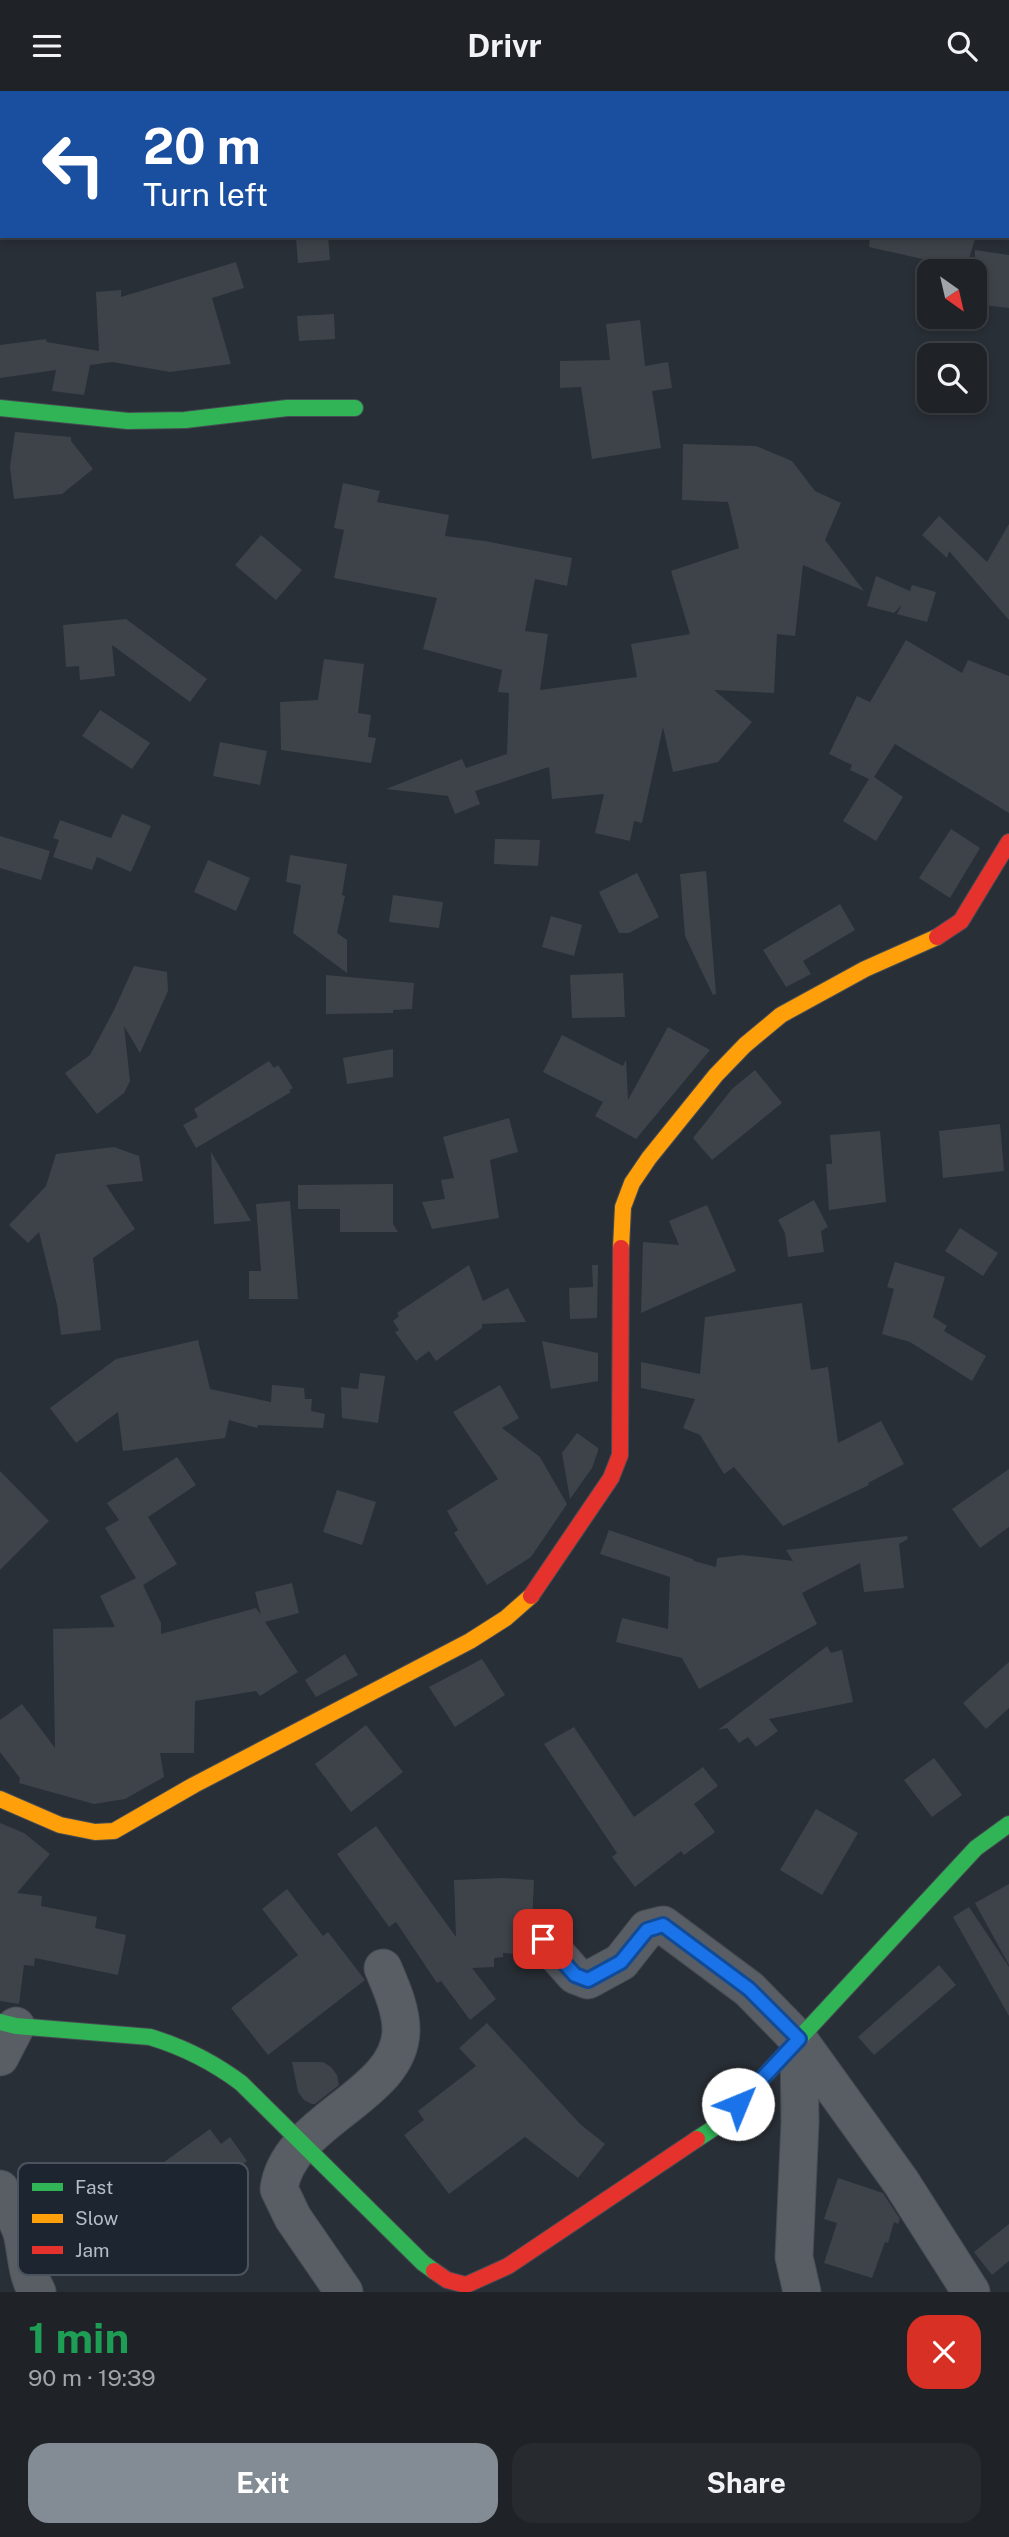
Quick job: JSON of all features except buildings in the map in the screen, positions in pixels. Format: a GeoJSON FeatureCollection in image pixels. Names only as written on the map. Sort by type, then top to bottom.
{"type":"FeatureCollection","features":[{"type":"Feature","properties":{"kind":"street"},"geometry":{"type":"LineString","coordinates":[[0,408],[128,421],[185,420],[287,408],[355,408]]}},
{"type":"Feature","properties":{"kind":"street"},"geometry":{"type":"LineString","coordinates":[[0,1799],[60,1825],[95,1832],[114,1831],[194,1785],[470,1641],[506,1618],[532,1595],[611,1478],[620,1455],[619,1278],[623,1207],[632,1183],[716,1075],[744,1045],[781,1015],[865,969],[939,937],[961,921],[1009,842]]}},
{"type":"Feature","properties":{"kind":"street"},"geometry":{"type":"LineString","coordinates":[[5,2035],[136,2035],[167,2042],[217,2065],[241,2083],[303,2142],[423,2263],[447,2280],[466,2285],[508,2266],[720,2124],[976,1848],[1009,1824]]}},
{"type":"Feature","properties":{"kind":"street"},"geometry":{"type":"LineString","coordinates":[[543,1939],[575,1975],[588,1980],[621,1962],[647,1930],[663,1925],[749,1989],[799,2039],[901,2182],[971,2292]]}},
{"type":"Feature","properties":{"kind":"street"},"geometry":{"type":"LineString","coordinates":[[344,2292],[293,2218],[280,2195],[280,2184],[303,2142],[377,2079],[390,2063],[401,2033],[400,2020],[383,1968]]}},
{"type":"Feature","properties":{"kind":"street"},"geometry":{"type":"LineString","coordinates":[[799,2039],[800,2122],[794,2257],[802,2292]]}},
{"type":"Feature","properties":{"kind":"street"},"geometry":{"type":"LineString","coordinates":[[0,2189],[18,2222]]}},
{"type":"Feature","properties":{"kind":"street"},"geometry":{"type":"LineString","coordinates":[[30,2275],[37,2292]]}},
{"type":"Feature","properties":{"kind":"traffic: fast"},"geometry":{"type":"LineString","coordinates":[[0,408],[128,421],[185,420],[287,408],[355,408]]}},
{"type":"Feature","properties":{"kind":"traffic: fast"},"geometry":{"type":"LineString","coordinates":[[697,2139],[720,2124],[976,1848],[1009,1824]]}},
{"type":"Feature","properties":{"kind":"traffic: fast"},"geometry":{"type":"LineString","coordinates":[[0,2022],[16,2026],[150,2037],[209,2062],[241,2083],[434,2271]]}},
{"type":"Feature","properties":{"kind":"traffic: slow"},"geometry":{"type":"LineString","coordinates":[[621,1248],[623,1207],[632,1183],[716,1075],[745,1045],[781,1015],[865,969],[937,937]]}},
{"type":"Feature","properties":{"kind":"traffic: slow"},"geometry":{"type":"LineString","coordinates":[[0,1799],[60,1825],[95,1832],[114,1831],[194,1785],[470,1641],[506,1618],[531,1596]]}},
{"type":"Feature","properties":{"kind":"traffic: jam"},"geometry":{"type":"LineString","coordinates":[[937,937],[961,921],[1009,842]]}},
{"type":"Feature","properties":{"kind":"traffic: jam"},"geometry":{"type":"LineString","coordinates":[[531,1596],[611,1478],[620,1455],[621,1248]]}},
{"type":"Feature","properties":{"kind":"traffic: jam"},"geometry":{"type":"LineString","coordinates":[[434,2271],[447,2280],[466,2285],[508,2266],[697,2139]]}},
{"type":"Feature","properties":{"kind":"route"},"geometry":{"type":"LineString","coordinates":[[543,1939],[575,1975],[588,1980],[621,1962],[647,1930],[663,1925],[741,1982],[799,2039],[738,2104]]}}]}
